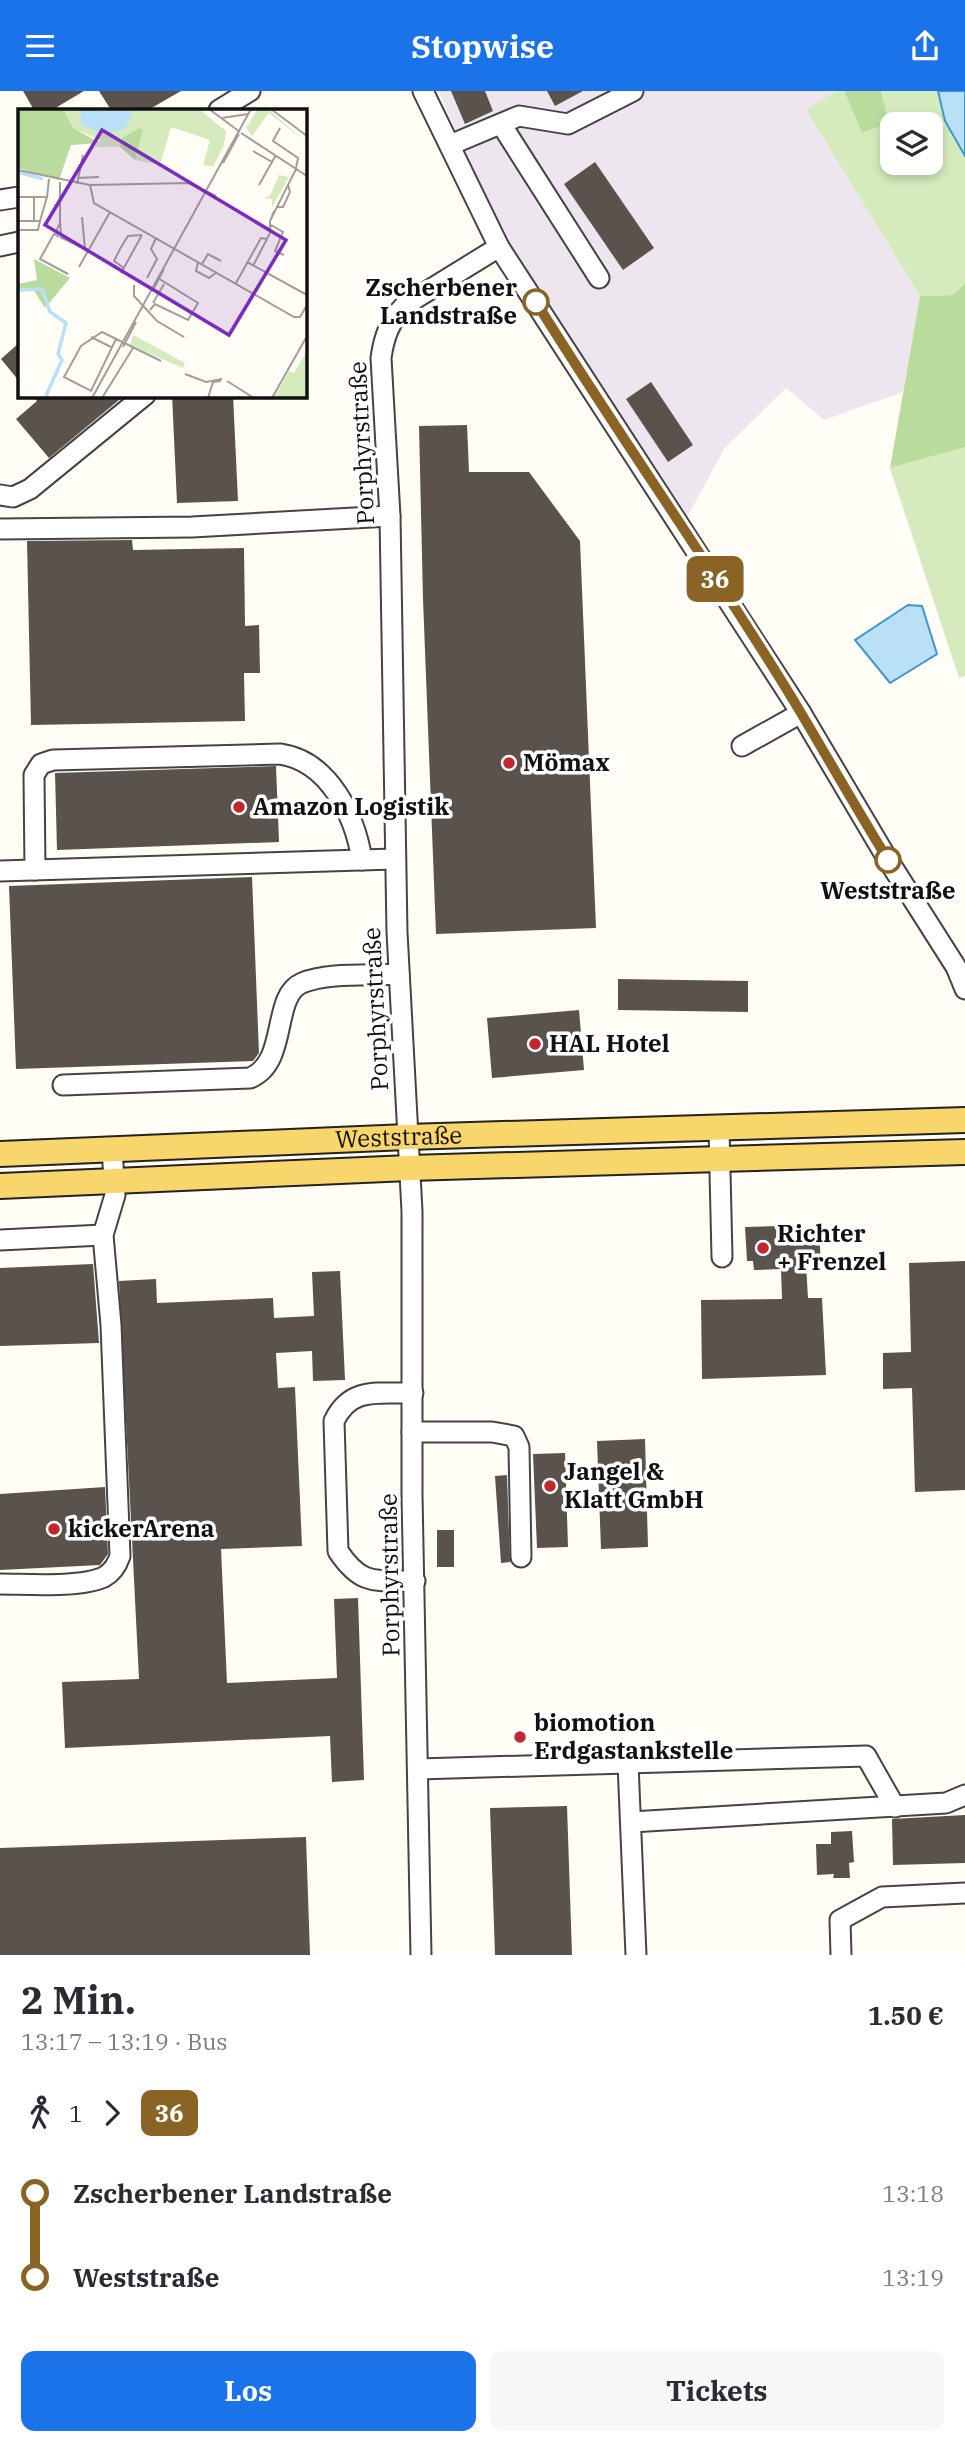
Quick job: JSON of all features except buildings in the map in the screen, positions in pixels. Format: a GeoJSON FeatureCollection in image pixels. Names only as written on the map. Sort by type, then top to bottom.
{"type":"FeatureCollection","features":[{"type":"Feature","properties":{"kind":"main road","name":"Weststraße"},"geometry":{"type":"LineString","coordinates":[[0,1154],[407,1137],[965,1120]]}},
{"type":"Feature","properties":{"kind":"main road"},"geometry":{"type":"LineString","coordinates":[[0,1185],[409,1168],[965,1151]]}},
{"type":"Feature","properties":{"kind":"street"},"geometry":{"type":"LineString","coordinates":[[221,109],[250,91]]}},
{"type":"Feature","properties":{"kind":"street"},"geometry":{"type":"LineString","coordinates":[[423,91],[499,247],[801,713],[881,849],[956,967],[965,989]]}},
{"type":"Feature","properties":{"kind":"street"},"geometry":{"type":"LineString","coordinates":[[450,145],[519,115],[568,124],[633,91]]}},
{"type":"Feature","properties":{"kind":"street"},"geometry":{"type":"LineString","coordinates":[[501,124],[599,278]]}},
{"type":"Feature","properties":{"kind":"street"},"geometry":{"type":"LineString","coordinates":[[0,200],[18,197]]}},
{"type":"Feature","properties":{"kind":"street"},"geometry":{"type":"LineString","coordinates":[[0,246],[18,242]]}},
{"type":"Feature","properties":{"kind":"street","name":"Porphyrstraße"},"geometry":{"type":"LineString","coordinates":[[421,1955],[412,1432],[412,1211],[394,859],[390,516],[381,358],[384,338],[393,319],[405,305],[499,247]]}},
{"type":"Feature","properties":{"kind":"street"},"geometry":{"type":"LineString","coordinates":[[0,495],[13,497],[30,489],[143,397]]}},
{"type":"Feature","properties":{"kind":"street"},"geometry":{"type":"LineString","coordinates":[[0,529],[191,527],[390,516]]}},
{"type":"Feature","properties":{"kind":"street"},"geometry":{"type":"LineString","coordinates":[[742,746],[801,713]]}},
{"type":"Feature","properties":{"kind":"street"},"geometry":{"type":"LineString","coordinates":[[35,870],[34,775],[41,764],[53,760],[158,755],[294,756],[316,768],[352,818],[362,860]]}},
{"type":"Feature","properties":{"kind":"street"},"geometry":{"type":"LineString","coordinates":[[0,871],[394,859]]}},
{"type":"Feature","properties":{"kind":"street"},"geometry":{"type":"LineString","coordinates":[[63,1085],[250,1078],[265,1068],[271,1058],[286,1003],[294,988],[302,983],[332,977],[399,974]]}},
{"type":"Feature","properties":{"kind":"street"},"geometry":{"type":"LineString","coordinates":[[719,1129],[722,1257]]}},
{"type":"Feature","properties":{"kind":"street"},"geometry":{"type":"LineString","coordinates":[[0,1584],[72,1583],[103,1578],[112,1571],[120,1556],[111,1325],[103,1235],[115,1195],[112,1150]]}},
{"type":"Feature","properties":{"kind":"street"},"geometry":{"type":"LineString","coordinates":[[0,1240],[103,1235]]}},
{"type":"Feature","properties":{"kind":"street"},"geometry":{"type":"LineString","coordinates":[[412,1393],[363,1394],[354,1397],[341,1407],[334,1421],[338,1551],[348,1567],[368,1580],[415,1581]]}},
{"type":"Feature","properties":{"kind":"street"},"geometry":{"type":"LineString","coordinates":[[412,1432],[492,1432],[514,1436],[519,1447],[521,1557]]}},
{"type":"Feature","properties":{"kind":"street"},"geometry":{"type":"LineString","coordinates":[[418,1769],[866,1756],[895,1807]]}},
{"type":"Feature","properties":{"kind":"street"},"geometry":{"type":"LineString","coordinates":[[628,1763],[636,1955]]}},
{"type":"Feature","properties":{"kind":"street"},"geometry":{"type":"LineString","coordinates":[[631,1822],[946,1804],[965,1795]]}},
{"type":"Feature","properties":{"kind":"street"},"geometry":{"type":"LineString","coordinates":[[841,1955],[841,1920],[882,1897],[965,1893]]}},
{"type":"Feature","properties":{"kind":"shaded area"},"geometry":{"type":"Polygon","coordinates":[[[438,91],[835,91],[806,110],[920,296],[903,392],[824,420],[786,388],[724,449],[682,527],[496,221],[438,91]]]}},
{"type":"Feature","properties":{"kind":"green space"},"geometry":{"type":"Polygon","coordinates":[[[835,91],[844,91],[862,133],[880,126],[880,175],[943,175],[943,112],[965,156],[965,283],[953,295],[920,296],[806,110],[835,91]]]}},
{"type":"Feature","properties":{"kind":"green space"},"geometry":{"type":"Polygon","coordinates":[[[844,91],[881,91],[886,112],[880,112],[880,126],[862,133],[844,91]]]}},
{"type":"Feature","properties":{"kind":"green space"},"geometry":{"type":"Polygon","coordinates":[[[881,91],[938,91],[943,112],[886,112],[881,91]]]}},
{"type":"Feature","properties":{"kind":"green space"},"geometry":{"type":"Polygon","coordinates":[[[965,283],[965,447],[890,468],[920,296],[953,295],[965,283]]]}},
{"type":"Feature","properties":{"kind":"green space"},"geometry":{"type":"Polygon","coordinates":[[[965,447],[965,676],[959,678],[890,468],[965,447]]]}},
{"type":"Feature","properties":{"kind":"water"},"geometry":{"type":"Polygon","coordinates":[[[938,91],[965,91],[965,156],[945,121],[938,91]]]}},
{"type":"Feature","properties":{"kind":"water"},"geometry":{"type":"Polygon","coordinates":[[[908,605],[922,606],[937,654],[890,683],[855,640],[908,605]]]}},
{"type":"Feature","properties":{"kind":"bus line","name":"36"},"geometry":{"type":"LineString","coordinates":[[536,302],[801,713],[888,860]]}},
{"type":"Feature","properties":{"kind":"place","name":"Zscherbener Landstraße"},"geometry":{"type":"Point","coordinates":[536,302]}},
{"type":"Feature","properties":{"kind":"place","name":"Mömax"},"geometry":{"type":"Point","coordinates":[509,763]}},
{"type":"Feature","properties":{"kind":"place","name":"Amazon Logistik"},"geometry":{"type":"Point","coordinates":[239,807]}},
{"type":"Feature","properties":{"kind":"place","name":"Weststraße"},"geometry":{"type":"Point","coordinates":[888,860]}},
{"type":"Feature","properties":{"kind":"place","name":"HAL Hotel"},"geometry":{"type":"Point","coordinates":[535,1044]}},
{"type":"Feature","properties":{"kind":"place","name":"Richter + Frenzel"},"geometry":{"type":"Point","coordinates":[763,1248]}},
{"type":"Feature","properties":{"kind":"place","name":"Jangel & Klatt GmbH"},"geometry":{"type":"Point","coordinates":[550,1486]}},
{"type":"Feature","properties":{"kind":"place","name":"kickerArena"},"geometry":{"type":"Point","coordinates":[54,1529]}},
{"type":"Feature","properties":{"kind":"place","name":"biomotion Erdgastankstelle"},"geometry":{"type":"Point","coordinates":[520,1737]}}]}
